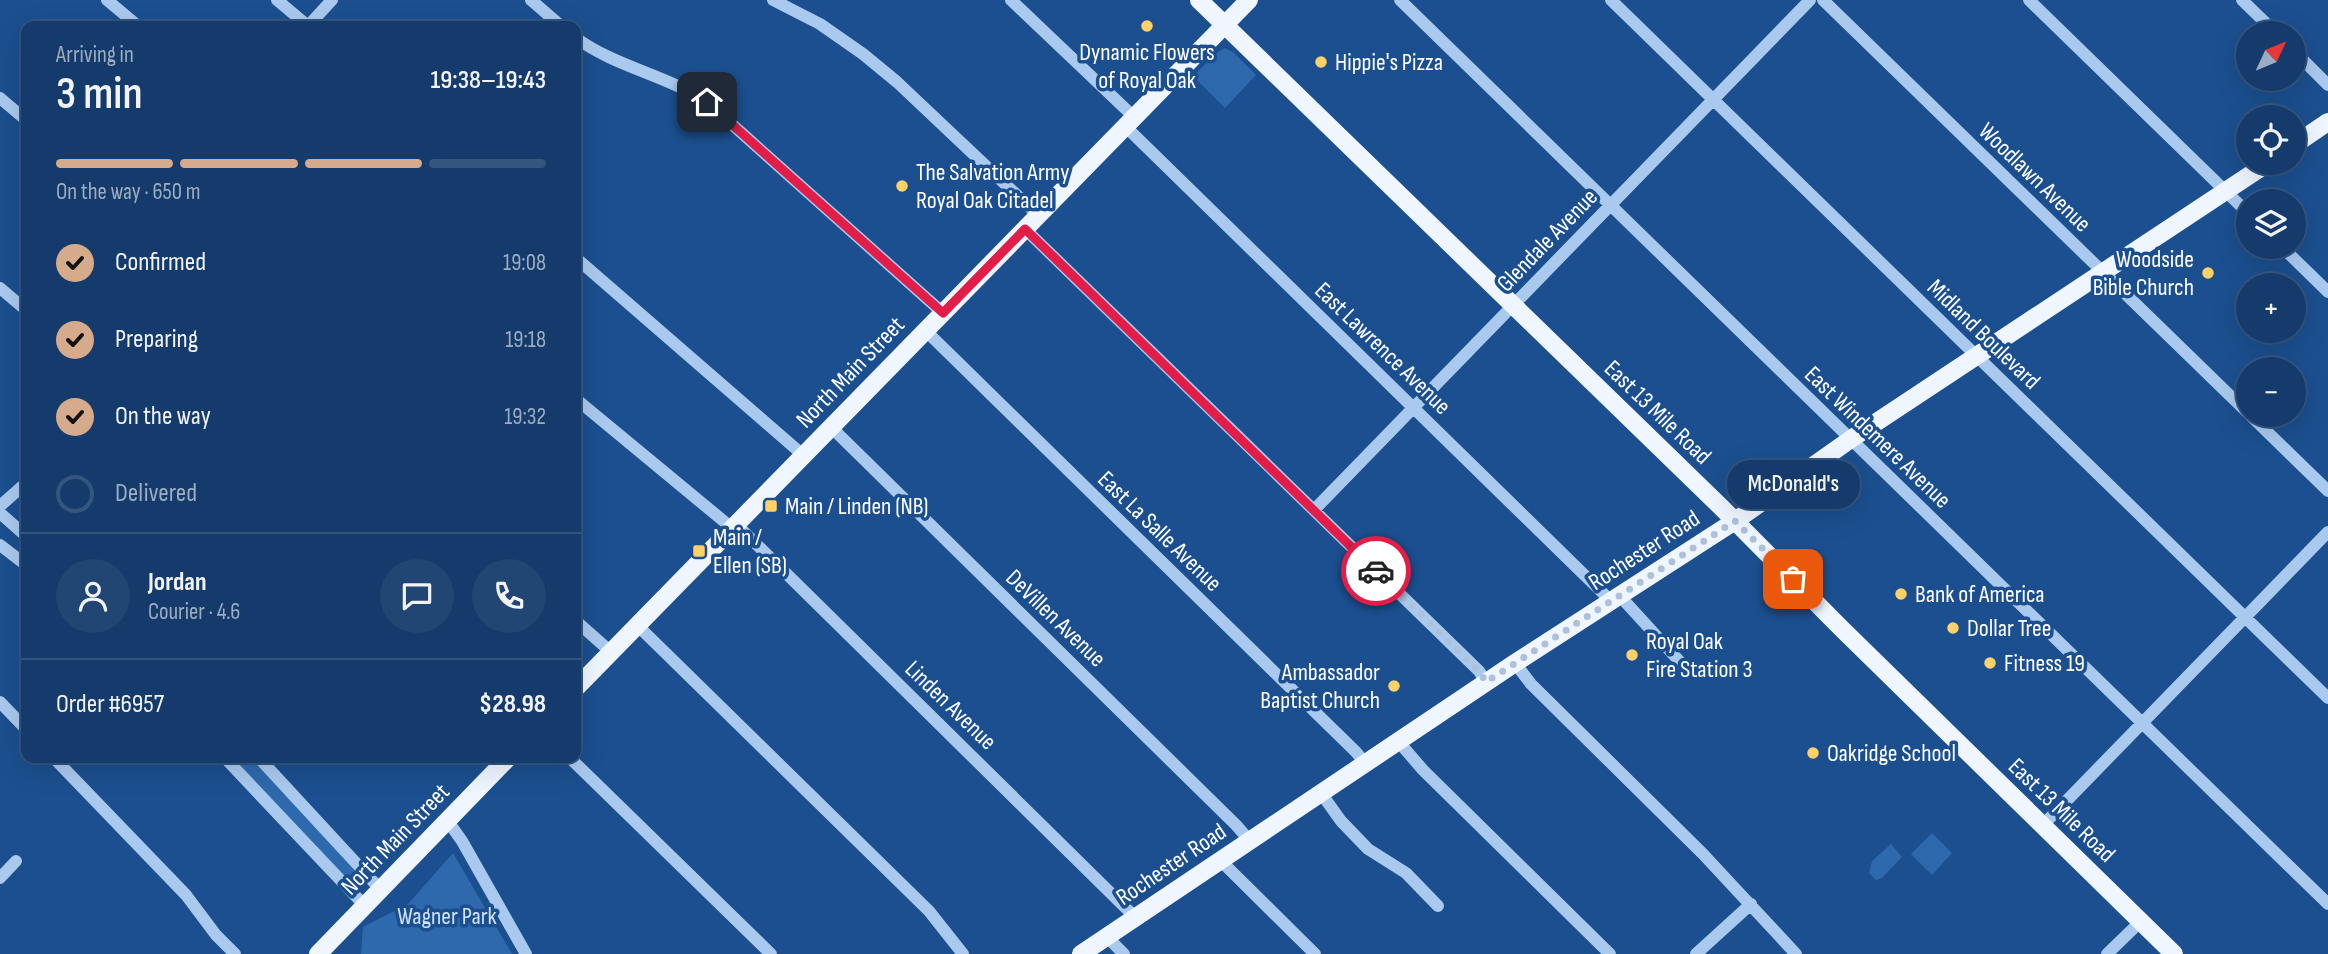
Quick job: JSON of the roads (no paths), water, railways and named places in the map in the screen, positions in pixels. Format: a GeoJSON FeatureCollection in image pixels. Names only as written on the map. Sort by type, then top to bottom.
{"type":"FeatureCollection","features":[{"type":"Feature","properties":{"kind":"main road","name":"East 13 Mile Road"},"geometry":{"type":"LineString","coordinates":[[1199,0],[1735,521],[2174,954]]}},
{"type":"Feature","properties":{"kind":"main road","name":"North Main Street"},"geometry":{"type":"LineString","coordinates":[[581,683],[1249,0]]}},
{"type":"Feature","properties":{"kind":"main road"},"geometry":{"type":"LineString","coordinates":[[2306,137],[2328,122]]}},
{"type":"Feature","properties":{"kind":"main road","name":"Rochester Road"},"geometry":{"type":"LineString","coordinates":[[1081,954],[1486,682],[1735,521],[1851,439],[2250,175]]}},
{"type":"Feature","properties":{"kind":"main road","name":"North Main Street"},"geometry":{"type":"LineString","coordinates":[[318,954],[503,763]]}},
{"type":"Feature","properties":{"kind":"street"},"geometry":{"type":"LineString","coordinates":[[107,0],[132,21]]}},
{"type":"Feature","properties":{"kind":"street"},"geometry":{"type":"LineString","coordinates":[[277,0],[302,21]]}},
{"type":"Feature","properties":{"kind":"street"},"geometry":{"type":"LineString","coordinates":[[313,21],[332,0]]}},
{"type":"Feature","properties":{"kind":"street"},"geometry":{"type":"LineString","coordinates":[[531,0],[555,21]]}},
{"type":"Feature","properties":{"kind":"street"},"geometry":{"type":"LineString","coordinates":[[773,0],[820,24],[863,54],[897,82],[1038,215]]}},
{"type":"Feature","properties":{"kind":"street","name":"East Lawrence Avenue"},"geometry":{"type":"LineString","coordinates":[[1011,0],[1413,407],[1682,664]]}},
{"type":"Feature","properties":{"kind":"street","name":"East Windemere Avenue"},"geometry":{"type":"LineString","coordinates":[[1400,0],[2328,904]]}},
{"type":"Feature","properties":{"kind":"street","name":"Midland Boulevard"},"geometry":{"type":"LineString","coordinates":[[1611,0],[2328,698]]}},
{"type":"Feature","properties":{"kind":"street","name":"Glendale Avenue"},"geometry":{"type":"LineString","coordinates":[[1314,510],[1811,0]]}},
{"type":"Feature","properties":{"kind":"street","name":"Woodlawn Avenue"},"geometry":{"type":"LineString","coordinates":[[1824,0],[2236,401]]}},
{"type":"Feature","properties":{"kind":"street"},"geometry":{"type":"LineString","coordinates":[[2029,0],[2236,202]]}},
{"type":"Feature","properties":{"kind":"street"},"geometry":{"type":"LineString","coordinates":[[2242,0],[2264,21]]}},
{"type":"Feature","properties":{"kind":"street"},"geometry":{"type":"LineString","coordinates":[[581,41],[606,57],[671,81],[707,102],[943,313]]}},
{"type":"Feature","properties":{"kind":"street"},"geometry":{"type":"LineString","coordinates":[[2306,63],[2328,85]]}},
{"type":"Feature","properties":{"kind":"street"},"geometry":{"type":"LineString","coordinates":[[0,98],[21,116]]}},
{"type":"Feature","properties":{"kind":"street"},"geometry":{"type":"LineString","coordinates":[[1025,229],[1479,671],[1486,682]]}},
{"type":"Feature","properties":{"kind":"street"},"geometry":{"type":"LineString","coordinates":[[2294,259],[2328,292]]}},
{"type":"Feature","properties":{"kind":"street"},"geometry":{"type":"LineString","coordinates":[[581,262],[803,455]]}},
{"type":"Feature","properties":{"kind":"street"},"geometry":{"type":"LineString","coordinates":[[0,288],[21,306]]}},
{"type":"Feature","properties":{"kind":"street","name":"East La Salle Avenue"},"geometry":{"type":"LineString","coordinates":[[925,330],[1356,752],[1365,764]]}},
{"type":"Feature","properties":{"kind":"street","name":"Linden Avenue"},"geometry":{"type":"LineString","coordinates":[[581,403],[734,526],[1136,918]]}},
{"type":"Feature","properties":{"kind":"street","name":"DeVillen Avenue"},"geometry":{"type":"LineString","coordinates":[[831,427],[1250,841]]}},
{"type":"Feature","properties":{"kind":"street","name":"Woodlawn Avenue"},"geometry":{"type":"LineString","coordinates":[[2262,427],[2328,491]]}},
{"type":"Feature","properties":{"kind":"street"},"geometry":{"type":"LineString","coordinates":[[0,506],[21,487]]}},
{"type":"Feature","properties":{"kind":"street"},"geometry":{"type":"LineString","coordinates":[[0,513],[21,532]]}},
{"type":"Feature","properties":{"kind":"street"},"geometry":{"type":"LineString","coordinates":[[2042,826],[2328,532]]}},
{"type":"Feature","properties":{"kind":"street"},"geometry":{"type":"LineString","coordinates":[[0,545],[21,561]]}},
{"type":"Feature","properties":{"kind":"street"},"geometry":{"type":"LineString","coordinates":[[581,625],[611,652]]}},
{"type":"Feature","properties":{"kind":"street"},"geometry":{"type":"LineString","coordinates":[[637,625],[929,911],[962,954]]}},
{"type":"Feature","properties":{"kind":"street"},"geometry":{"type":"LineString","coordinates":[[1515,663],[1531,684],[1676,826],[1796,954]]}},
{"type":"Feature","properties":{"kind":"street"},"geometry":{"type":"LineString","coordinates":[[0,702],[21,724]]}},
{"type":"Feature","properties":{"kind":"street"},"geometry":{"type":"LineString","coordinates":[[1398,741],[1423,770],[1610,954]]}},
{"type":"Feature","properties":{"kind":"street"},"geometry":{"type":"LineString","coordinates":[[59,763],[186,895],[216,935],[235,954]]}},
{"type":"Feature","properties":{"kind":"street"},"geometry":{"type":"LineString","coordinates":[[230,763],[365,906]]}},
{"type":"Feature","properties":{"kind":"street"},"geometry":{"type":"LineString","coordinates":[[264,763],[380,889]]}},
{"type":"Feature","properties":{"kind":"street"},"geometry":{"type":"LineString","coordinates":[[575,763],[767,953]]}},
{"type":"Feature","properties":{"kind":"street"},"geometry":{"type":"LineString","coordinates":[[1321,793],[1341,821],[1368,849],[1406,873],[1438,906]]}},
{"type":"Feature","properties":{"kind":"street"},"geometry":{"type":"LineString","coordinates":[[447,820],[462,841],[526,954]]}},
{"type":"Feature","properties":{"kind":"street"},"geometry":{"type":"LineString","coordinates":[[0,878],[16,861]]}},
{"type":"Feature","properties":{"kind":"street"},"geometry":{"type":"LineString","coordinates":[[1221,861],[1314,954]]}},
{"type":"Feature","properties":{"kind":"street"},"geometry":{"type":"LineString","coordinates":[[343,884],[356,877],[360,869]]}},
{"type":"Feature","properties":{"kind":"street"},"geometry":{"type":"LineString","coordinates":[[1696,954],[1751,904]]}},
{"type":"Feature","properties":{"kind":"street"},"geometry":{"type":"LineString","coordinates":[[2107,954],[2141,921]]}},
{"type":"Feature","properties":{"kind":"street"},"geometry":{"type":"LineString","coordinates":[[1107,937],[1124,954]]}},
{"type":"Feature","properties":{"kind":"place","name":"Dynamic Flowers of Royal Oak"},"geometry":{"type":"Point","coordinates":[1147,26]}},
{"type":"Feature","properties":{"kind":"place","name":"Hippie's Pizza"},"geometry":{"type":"Point","coordinates":[1321,62]}},
{"type":"Feature","properties":{"kind":"place","name":"The Salvation Army Royal Oak Citadel"},"geometry":{"type":"Point","coordinates":[902,186]}},
{"type":"Feature","properties":{"kind":"place","name":"Woodside Bible Church"},"geometry":{"type":"Point","coordinates":[2208,273]}},
{"type":"Feature","properties":{"kind":"place","name":"Main / Linden (NB)"},"geometry":{"type":"Point","coordinates":[771,506]}},
{"type":"Feature","properties":{"kind":"place","name":"Main / Ellen (SB)"},"geometry":{"type":"Point","coordinates":[699,551]}},
{"type":"Feature","properties":{"kind":"place","name":"McDonald's"},"geometry":{"type":"Point","coordinates":[1793,579]}},
{"type":"Feature","properties":{"kind":"place","name":"Bank of America"},"geometry":{"type":"Point","coordinates":[1901,594]}},
{"type":"Feature","properties":{"kind":"place","name":"Dollar Tree"},"geometry":{"type":"Point","coordinates":[1953,628]}},
{"type":"Feature","properties":{"kind":"place","name":"Royal Oak Fire Station 3"},"geometry":{"type":"Point","coordinates":[1632,655]}},
{"type":"Feature","properties":{"kind":"place","name":"Fitness 19"},"geometry":{"type":"Point","coordinates":[1990,663]}},
{"type":"Feature","properties":{"kind":"place","name":"Ambassador Baptist Church"},"geometry":{"type":"Point","coordinates":[1394,686]}},
{"type":"Feature","properties":{"kind":"place","name":"Oakridge School"},"geometry":{"type":"Point","coordinates":[1813,753]}},
{"type":"Feature","properties":{"kind":"park label","name":"Wagner Park"},"geometry":{"type":"Point","coordinates":[447,916]}}]}
